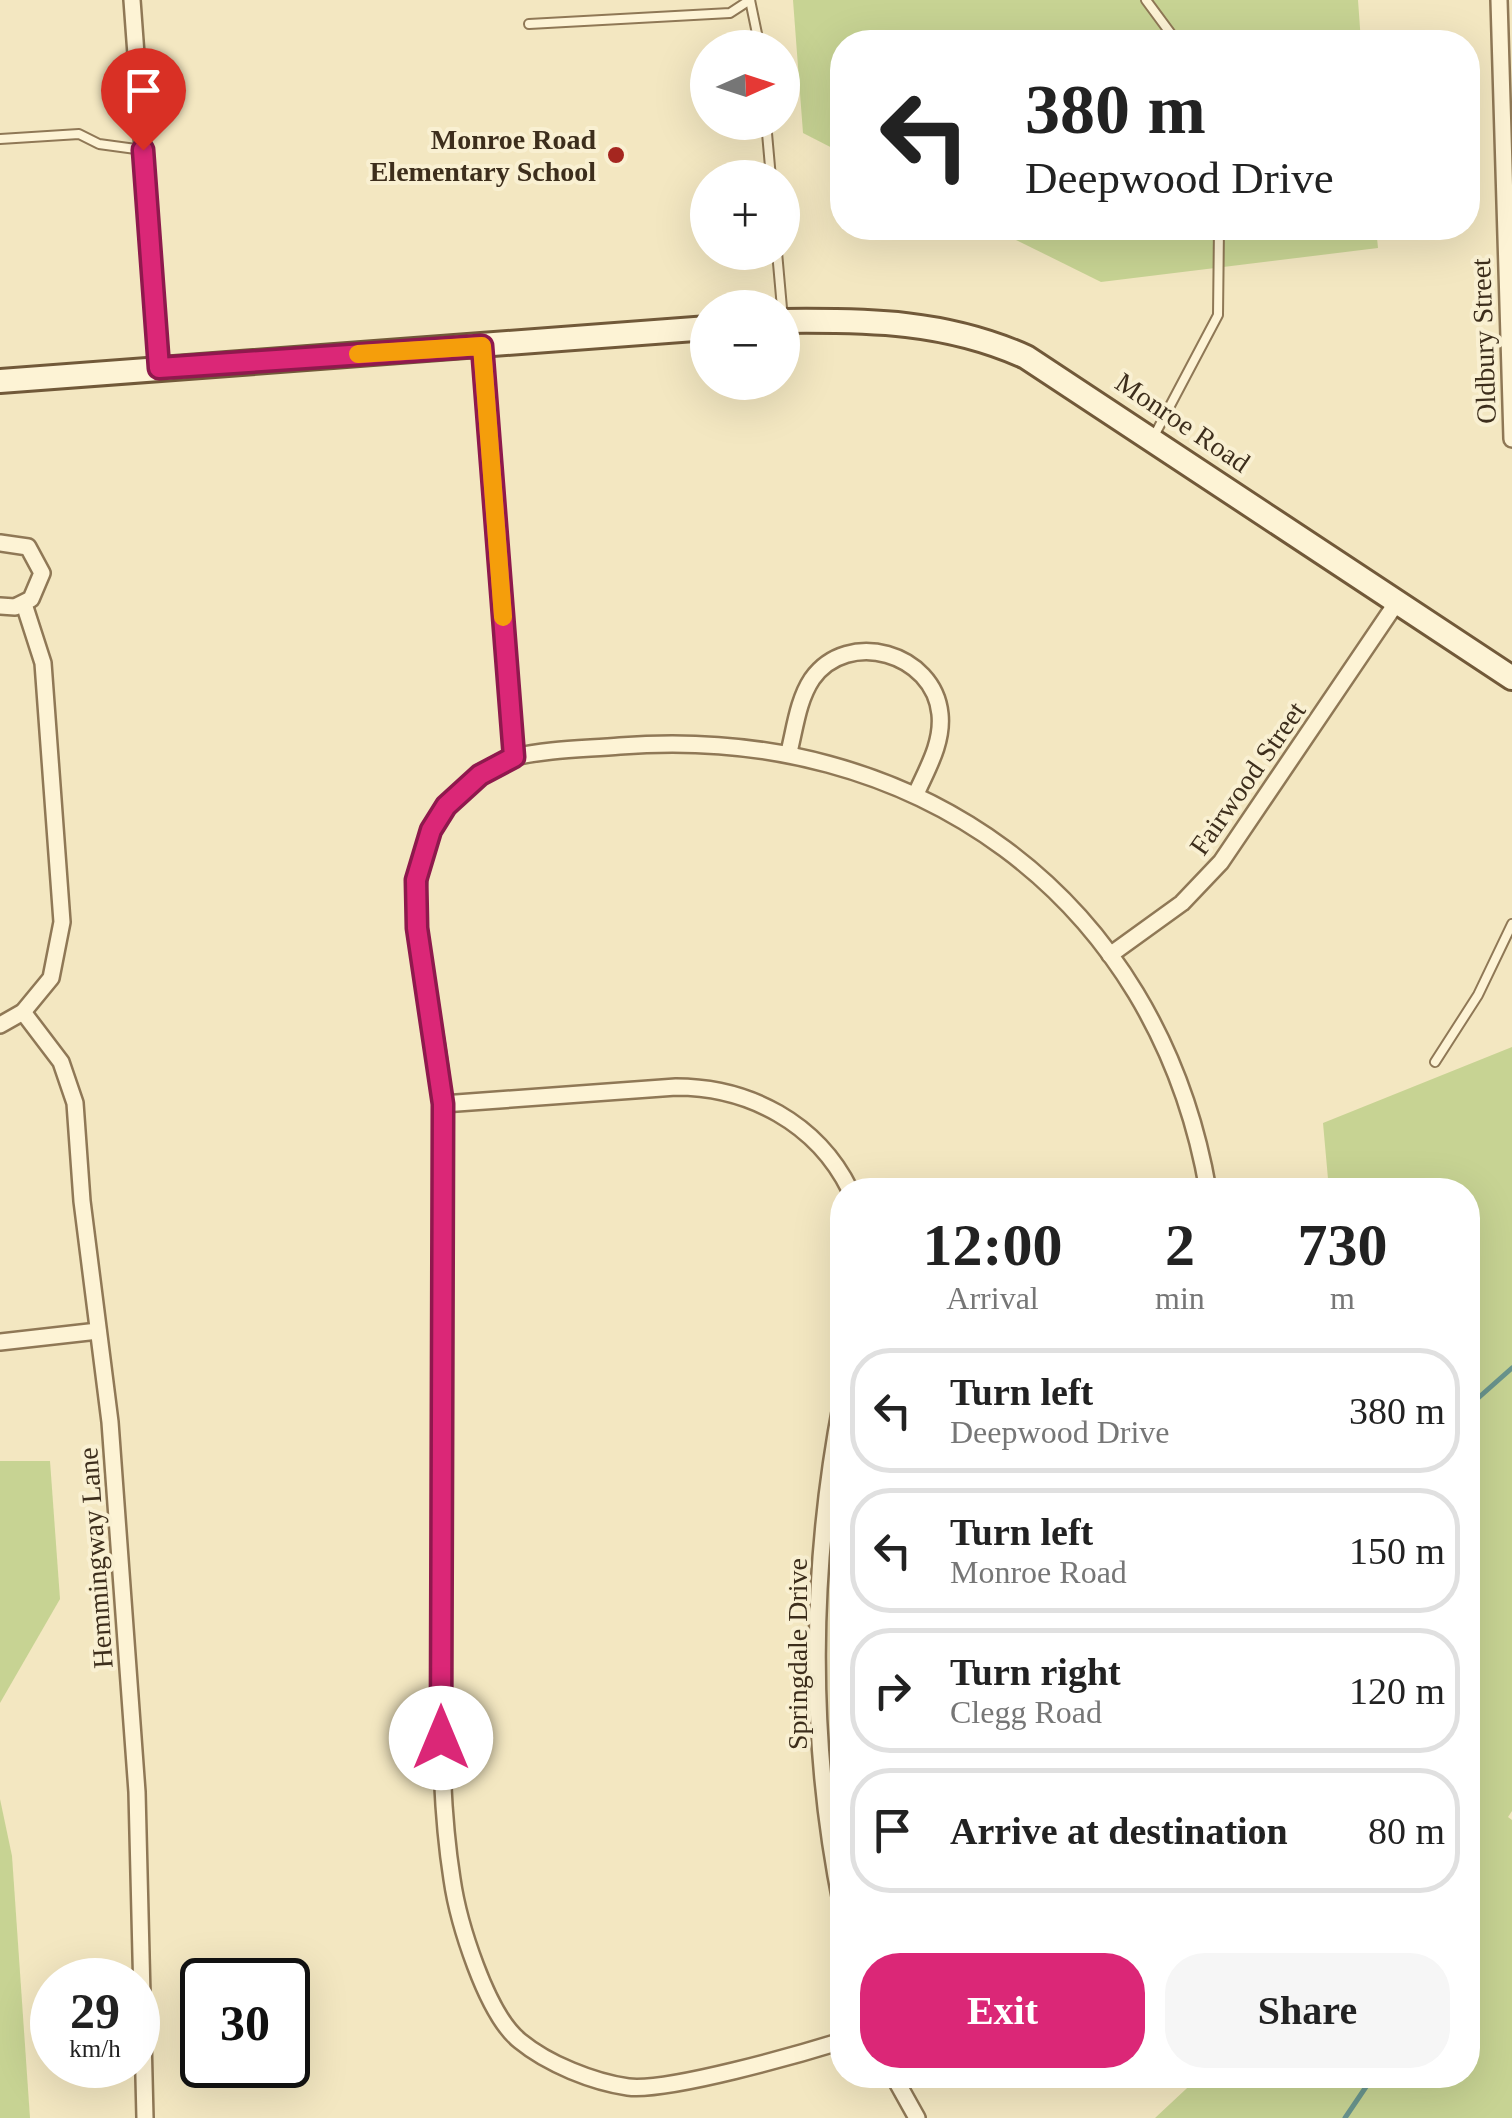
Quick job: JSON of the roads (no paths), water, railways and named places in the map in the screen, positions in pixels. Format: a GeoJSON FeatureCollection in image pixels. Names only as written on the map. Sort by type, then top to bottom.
{"type":"FeatureCollection","features":[{"type":"Feature","properties":{"kind":"street"},"geometry":{"type":"LineString","coordinates":[[132,0],[159,368]]}},
{"type":"Feature","properties":{"kind":"street","name":"Oldbury Street"},"geometry":{"type":"LineString","coordinates":[[1499,0],[1507,118],[1512,440]]}},
{"type":"Feature","properties":{"kind":"street","name":"Monroe Road"},"geometry":{"type":"LineString","coordinates":[[800,322],[904,322],[966,334],[1041,366],[1512,678]]}},
{"type":"Feature","properties":{"kind":"street"},"geometry":{"type":"LineString","coordinates":[[0,381],[690,329]]}},
{"type":"Feature","properties":{"kind":"street"},"geometry":{"type":"LineString","coordinates":[[482,346],[514,757]]}},
{"type":"Feature","properties":{"kind":"street"},"geometry":{"type":"LineString","coordinates":[[0,543],[20,543],[40,562],[40,584],[24,604],[0,606]]}},
{"type":"Feature","properties":{"kind":"street","name":"Fairwood Street"},"geometry":{"type":"LineString","coordinates":[[1110,955],[1182,903],[1221,862],[1397,602]]}},
{"type":"Feature","properties":{"kind":"street"},"geometry":{"type":"LineString","coordinates":[[0,1024],[22,1012],[51,978],[62,922],[43,663],[24,604]]}},
{"type":"Feature","properties":{"kind":"street"},"geometry":{"type":"LineString","coordinates":[[789,752],[805,694],[822,668],[851,653],[898,658],[926,679],[940,711],[936,749],[916,794]]}},
{"type":"Feature","properties":{"kind":"street"},"geometry":{"type":"LineString","coordinates":[[830,2043],[674,2083],[632,2088],[591,2078],[517,2040],[481,1978],[452,1880],[441,1738],[443,1104],[417,928],[418,868],[431,830],[446,806],[480,775],[514,757],[676,742],[789,752],[854,770],[916,794],[962,820],[1021,862],[1069,906],[1110,955],[1147,1011],[1175,1072],[1205,1178]]}},
{"type":"Feature","properties":{"kind":"street","name":"Hemmingway Lane"},"geometry":{"type":"LineString","coordinates":[[22,1012],[61,1062],[75,1103],[110,1422],[139,1824],[144,2118]]}},
{"type":"Feature","properties":{"kind":"street"},"geometry":{"type":"LineString","coordinates":[[443,1104],[676,1086],[714,1088],[749,1099],[794,1124],[825,1151],[842,1178]]}},
{"type":"Feature","properties":{"kind":"street"},"geometry":{"type":"LineString","coordinates":[[0,1342],[98,1331]]}},
{"type":"Feature","properties":{"kind":"street","name":"Springdale Drive"},"geometry":{"type":"LineString","coordinates":[[830,1479],[823,1524],[818,1655],[823,1776],[830,1824]]}},
{"type":"Feature","properties":{"kind":"street"},"geometry":{"type":"LineString","coordinates":[[901,2088],[918,2118]]}},
{"type":"Feature","properties":{"kind":"lane"},"geometry":{"type":"LineString","coordinates":[[530,24],[730,12],[750,0],[756,30]]}},
{"type":"Feature","properties":{"kind":"lane"},"geometry":{"type":"LineString","coordinates":[[1146,0],[1168,30]]}},
{"type":"Feature","properties":{"kind":"lane"},"geometry":{"type":"LineString","coordinates":[[0,139],[78,134],[99,144],[143,150]]}},
{"type":"Feature","properties":{"kind":"lane"},"geometry":{"type":"LineString","coordinates":[[1154,438],[1218,315],[1220,240]]}},
{"type":"Feature","properties":{"kind":"lane"},"geometry":{"type":"LineString","coordinates":[[1435,1062],[1478,995],[1512,924]]}},
{"type":"Feature","properties":{"kind":"waterway"},"geometry":{"type":"LineString","coordinates":[[1480,1396],[1512,1368]]}},
{"type":"Feature","properties":{"kind":"waterway"},"geometry":{"type":"LineString","coordinates":[[1345,2118],[1365,2088]]}},
{"type":"Feature","properties":{"kind":"place","name":"Monroe Road Elementary School"},"geometry":{"type":"Point","coordinates":[616,155]}}]}
